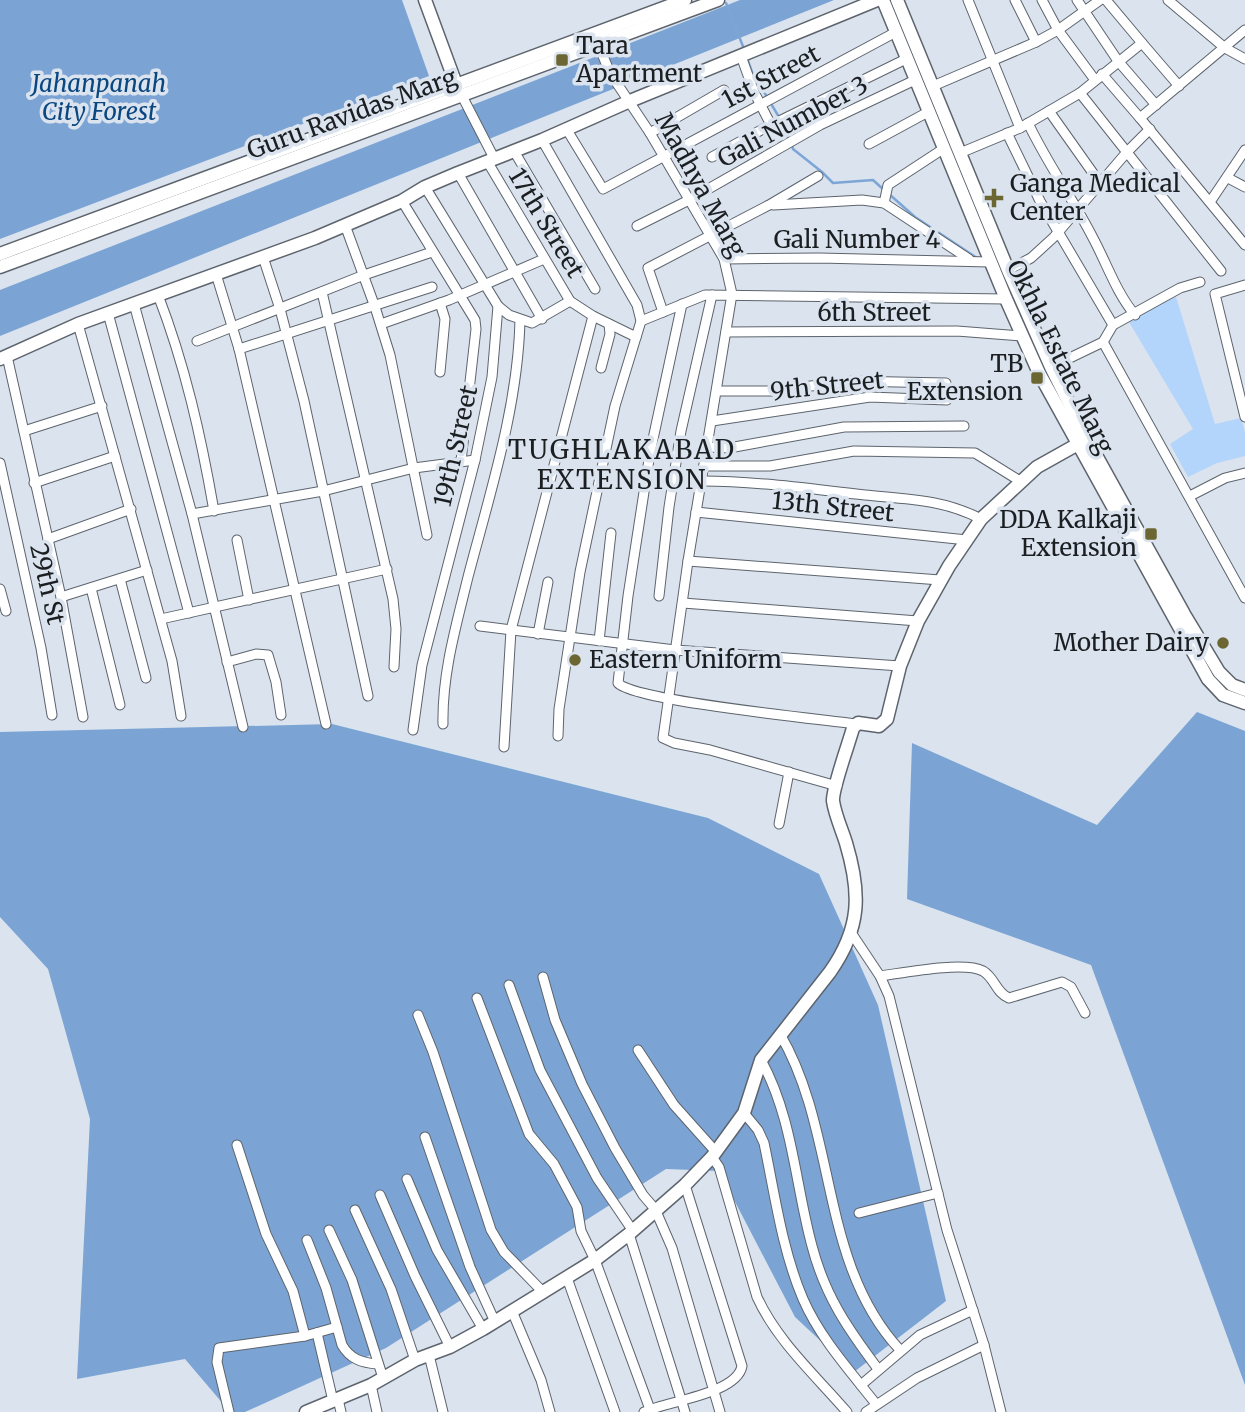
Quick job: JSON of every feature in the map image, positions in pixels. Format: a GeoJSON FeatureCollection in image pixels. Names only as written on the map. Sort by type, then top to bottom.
{"type":"FeatureCollection","features":[{"type":"Feature","properties":{"kind":"main road"},"geometry":{"type":"LineString","coordinates":[[425,0],[456,84]]}},
{"type":"Feature","properties":{"kind":"main road","name":"Guru Ravidas Marg"},"geometry":{"type":"LineString","coordinates":[[0,267],[718,0]]}},
{"type":"Feature","properties":{"kind":"main road"},"geometry":{"type":"LineString","coordinates":[[4,358],[78,324],[345,226],[457,173],[877,0]]}},
{"type":"Feature","properties":{"kind":"main road","name":"Okhla Estate Marg"},"geometry":{"type":"LineString","coordinates":[[883,0],[1022,335],[1208,679],[1223,695],[1245,703]]}},
{"type":"Feature","properties":{"kind":"main road","name":"Okhla Estate Marg"},"geometry":{"type":"LineString","coordinates":[[897,0],[1082,442],[1219,672],[1232,685],[1245,690]]}},
{"type":"Feature","properties":{"kind":"main road","name":"Guru Ravidas Marg"},"geometry":{"type":"LineString","coordinates":[[0,254],[678,1]]}},
{"type":"Feature","properties":{"kind":"main road"},"geometry":{"type":"LineString","coordinates":[[306,1412],[338,1404],[415,1360],[450,1347],[567,1278],[631,1232],[685,1185],[714,1154],[744,1113],[761,1060],[836,964],[852,934],[857,911],[854,871],[833,800],[856,724],[879,726],[887,719],[900,666],[918,621],[940,580],[981,519],[1037,467],[1082,442]]}},
{"type":"Feature","properties":{"kind":"street"},"geometry":{"type":"LineString","coordinates":[[968,0],[1024,126],[1094,238],[1124,301],[1135,315]]}},
{"type":"Feature","properties":{"kind":"street"},"geometry":{"type":"LineString","coordinates":[[1015,0],[1036,42]]}},
{"type":"Feature","properties":{"kind":"street"},"geometry":{"type":"LineString","coordinates":[[1042,0],[1058,30],[1098,77],[1150,129],[1245,245]]}},
{"type":"Feature","properties":{"kind":"street"},"geometry":{"type":"LineString","coordinates":[[1077,0],[1118,61],[1156,105]]}},
{"type":"Feature","properties":{"kind":"street"},"geometry":{"type":"LineString","coordinates":[[933,86],[1036,42],[1100,0]]}},
{"type":"Feature","properties":{"kind":"street"},"geometry":{"type":"LineString","coordinates":[[1106,0],[1179,86]]}},
{"type":"Feature","properties":{"kind":"street"},"geometry":{"type":"LineString","coordinates":[[1168,0],[1225,48],[1245,59]]}},
{"type":"Feature","properties":{"kind":"street"},"geometry":{"type":"LineString","coordinates":[[1140,118],[1245,30]]}},
{"type":"Feature","properties":{"kind":"street","name":"1st Street"},"geometry":{"type":"LineString","coordinates":[[566,130],[603,190],[896,32]]}},
{"type":"Feature","properties":{"kind":"street"},"geometry":{"type":"LineString","coordinates":[[960,153],[1024,126],[1080,93],[1142,43]]}},
{"type":"Feature","properties":{"kind":"street","name":"Madhya Marg"},"geometry":{"type":"LineString","coordinates":[[598,44],[610,74],[650,133],[724,259],[732,294],[688,561],[663,738],[686,747],[710,750],[789,772]]}},
{"type":"Feature","properties":{"kind":"street"},"geometry":{"type":"LineString","coordinates":[[741,56],[760,105],[771,125]]}},
{"type":"Feature","properties":{"kind":"street"},"geometry":{"type":"LineString","coordinates":[[712,157],[906,59]]}},
{"type":"Feature","properties":{"kind":"street","name":"Gali Number 3"},"geometry":{"type":"LineString","coordinates":[[637,226],[689,200],[820,125],[915,80]]}},
{"type":"Feature","properties":{"kind":"street","name":"17th Street"},"geometry":{"type":"LineString","coordinates":[[456,84],[491,160],[544,259],[570,301],[593,316],[636,337]]}},
{"type":"Feature","properties":{"kind":"street"},"geometry":{"type":"LineString","coordinates":[[650,133],[724,90]]}},
{"type":"Feature","properties":{"kind":"street"},"geometry":{"type":"LineString","coordinates":[[1080,93],[1221,271]]}},
{"type":"Feature","properties":{"kind":"street"},"geometry":{"type":"LineString","coordinates":[[1049,111],[1100,183]]}},
{"type":"Feature","properties":{"kind":"street"},"geometry":{"type":"LineString","coordinates":[[869,144],[928,112]]}},
{"type":"Feature","properties":{"kind":"street"},"geometry":{"type":"LineString","coordinates":[[1008,270],[1031,258],[1058,232],[1150,129]]}},
{"type":"Feature","properties":{"kind":"street"},"geometry":{"type":"LineString","coordinates":[[1007,133],[1040,201],[1113,325]]}},
{"type":"Feature","properties":{"kind":"street"},"geometry":{"type":"LineString","coordinates":[[542,140],[637,305],[641,321],[615,406],[597,486],[580,572],[559,709],[558,736]]}},
{"type":"Feature","properties":{"kind":"street"},"geometry":{"type":"LineString","coordinates":[[884,203],[888,185],[943,149]]}},
{"type":"Feature","properties":{"kind":"street"},"geometry":{"type":"LineString","coordinates":[[1210,201],[1245,150]]}},
{"type":"Feature","properties":{"kind":"street"},"geometry":{"type":"LineString","coordinates":[[514,151],[595,289]]}},
{"type":"Feature","properties":{"kind":"street"},"geometry":{"type":"LineString","coordinates":[[457,173],[542,319]]}},
{"type":"Feature","properties":{"kind":"street"},"geometry":{"type":"LineString","coordinates":[[663,312],[648,268],[769,205],[818,176]]}},
{"type":"Feature","properties":{"kind":"street"},"geometry":{"type":"LineString","coordinates":[[1228,178],[1245,187]]}},
{"type":"Feature","properties":{"kind":"street"},"geometry":{"type":"LineString","coordinates":[[425,187],[498,306],[509,315],[532,323],[570,301]]}},
{"type":"Feature","properties":{"kind":"street"},"geometry":{"type":"LineString","coordinates":[[769,205],[862,200],[884,203],[971,260]]}},
{"type":"Feature","properties":{"kind":"street"},"geometry":{"type":"LineString","coordinates":[[402,201],[475,320],[461,461]]}},
{"type":"Feature","properties":{"kind":"street"},"geometry":{"type":"LineString","coordinates":[[345,226],[381,324],[427,535]]}},
{"type":"Feature","properties":{"kind":"street"},"geometry":{"type":"LineString","coordinates":[[197,341],[364,275],[432,252]]}},
{"type":"Feature","properties":{"kind":"street"},"geometry":{"type":"LineString","coordinates":[[263,257],[287,335],[368,696]]}},
{"type":"Feature","properties":{"kind":"street"},"geometry":{"type":"LineString","coordinates":[[381,324],[440,303],[544,259]]}},
{"type":"Feature","properties":{"kind":"street","name":"Gali Number 4"},"geometry":{"type":"LineString","coordinates":[[724,259],[990,262]]}},
{"type":"Feature","properties":{"kind":"street"},"geometry":{"type":"LineString","coordinates":[[216,274],[239,349],[326,724]]}},
{"type":"Feature","properties":{"kind":"street"},"geometry":{"type":"LineString","coordinates":[[1051,367],[1103,342],[1113,325],[1180,288],[1200,282]]}},
{"type":"Feature","properties":{"kind":"street"},"geometry":{"type":"LineString","coordinates":[[1245,285],[1215,294],[1245,417]]}},
{"type":"Feature","properties":{"kind":"street"},"geometry":{"type":"LineString","coordinates":[[239,349],[432,287]]}},
{"type":"Feature","properties":{"kind":"street"},"geometry":{"type":"LineString","coordinates":[[322,292],[393,599],[396,629],[394,667]]}},
{"type":"Feature","properties":{"kind":"street"},"geometry":{"type":"LineString","coordinates":[[158,295],[178,346],[197,419],[214,511]]}},
{"type":"Feature","properties":{"kind":"street"},"geometry":{"type":"LineString","coordinates":[[641,321],[705,295],[1006,299]]}},
{"type":"Feature","properties":{"kind":"street"},"geometry":{"type":"LineString","coordinates":[[659,596],[681,431],[712,295]]}},
{"type":"Feature","properties":{"kind":"street"},"geometry":{"type":"LineString","coordinates":[[440,303],[445,319],[440,372]]}},
{"type":"Feature","properties":{"kind":"street"},"geometry":{"type":"LineString","coordinates":[[134,304],[192,514],[243,727]]}},
{"type":"Feature","properties":{"kind":"street"},"geometry":{"type":"LineString","coordinates":[[682,304],[650,453],[618,683],[629,691],[669,699],[856,724]]}},
{"type":"Feature","properties":{"kind":"street","name":"19th Street"},"geometry":{"type":"LineString","coordinates":[[413,730],[422,665],[475,460],[492,377],[498,306]]}},
{"type":"Feature","properties":{"kind":"street"},"geometry":{"type":"LineString","coordinates":[[108,313],[189,613]]}},
{"type":"Feature","properties":{"kind":"street"},"geometry":{"type":"LineString","coordinates":[[504,747],[511,630],[593,316]]}},
{"type":"Feature","properties":{"kind":"street"},"geometry":{"type":"LineString","coordinates":[[443,724],[442,708],[449,656],[500,456],[519,358],[520,320]]}},
{"type":"Feature","properties":{"kind":"street"},"geometry":{"type":"LineString","coordinates":[[78,324],[161,619],[172,661],[181,716]]}},
{"type":"Feature","properties":{"kind":"street"},"geometry":{"type":"LineString","coordinates":[[601,368],[610,334],[609,324]]}},
{"type":"Feature","properties":{"kind":"street","name":"6th Street"},"geometry":{"type":"LineString","coordinates":[[726,332],[957,331],[1022,335]]}},
{"type":"Feature","properties":{"kind":"street"},"geometry":{"type":"LineString","coordinates":[[1103,342],[1245,598]]}},
{"type":"Feature","properties":{"kind":"street"},"geometry":{"type":"LineString","coordinates":[[4,358],[24,431],[61,597],[83,717]]}},
{"type":"Feature","properties":{"kind":"street"},"geometry":{"type":"LineString","coordinates":[[717,391],[773,391],[849,381],[946,383]]}},
{"type":"Feature","properties":{"kind":"street","name":"9th Street"},"geometry":{"type":"LineString","coordinates":[[712,421],[870,397],[947,400]]}},
{"type":"Feature","properties":{"kind":"street"},"geometry":{"type":"LineString","coordinates":[[24,431],[102,405]]}},
{"type":"Feature","properties":{"kind":"street"},"geometry":{"type":"LineString","coordinates":[[708,447],[729,448],[844,427],[964,426]]}},
{"type":"Feature","properties":{"kind":"street"},"geometry":{"type":"LineString","coordinates":[[704,466],[770,466],[854,451],[975,453],[1020,481]]}},
{"type":"Feature","properties":{"kind":"street"},"geometry":{"type":"LineString","coordinates":[[34,483],[115,456]]}},
{"type":"Feature","properties":{"kind":"street"},"geometry":{"type":"LineString","coordinates":[[192,514],[323,491],[414,468],[475,460]]}},
{"type":"Feature","properties":{"kind":"street","name":"29th St"},"geometry":{"type":"LineString","coordinates":[[0,463],[41,648],[52,715]]}},
{"type":"Feature","properties":{"kind":"street"},"geometry":{"type":"LineString","coordinates":[[1190,496],[1225,478],[1245,472]]}},
{"type":"Feature","properties":{"kind":"street"},"geometry":{"type":"LineString","coordinates":[[702,481],[749,481],[918,498],[963,509],[981,519]]}},
{"type":"Feature","properties":{"kind":"street"},"geometry":{"type":"LineString","coordinates":[[47,538],[131,509]]}},
{"type":"Feature","properties":{"kind":"street","name":"13th Street"},"geometry":{"type":"LineString","coordinates":[[696,512],[967,540]]}},
{"type":"Feature","properties":{"kind":"street"},"geometry":{"type":"LineString","coordinates":[[599,641],[611,533]]}},
{"type":"Feature","properties":{"kind":"street"},"geometry":{"type":"LineString","coordinates":[[237,540],[249,600]]}},
{"type":"Feature","properties":{"kind":"street"},"geometry":{"type":"LineString","coordinates":[[688,561],[940,580]]}},
{"type":"Feature","properties":{"kind":"street"},"geometry":{"type":"LineString","coordinates":[[161,619],[387,569]]}},
{"type":"Feature","properties":{"kind":"street"},"geometry":{"type":"LineString","coordinates":[[61,597],[147,570]]}},
{"type":"Feature","properties":{"kind":"street"},"geometry":{"type":"LineString","coordinates":[[120,579],[146,678]]}},
{"type":"Feature","properties":{"kind":"street"},"geometry":{"type":"LineString","coordinates":[[538,634],[548,582]]}},
{"type":"Feature","properties":{"kind":"street"},"geometry":{"type":"LineString","coordinates":[[91,588],[120,705]]}},
{"type":"Feature","properties":{"kind":"street"},"geometry":{"type":"LineString","coordinates":[[0,589],[6,611]]}},
{"type":"Feature","properties":{"kind":"street"},"geometry":{"type":"LineString","coordinates":[[682,603],[918,621]]}},
{"type":"Feature","properties":{"kind":"street"},"geometry":{"type":"LineString","coordinates":[[480,626],[675,650],[900,666]]}},
{"type":"Feature","properties":{"kind":"street"},"geometry":{"type":"LineString","coordinates":[[227,662],[256,653],[268,655],[276,682],[281,715]]}},
{"type":"Feature","properties":{"kind":"street"},"geometry":{"type":"LineString","coordinates":[[779,824],[789,772],[837,786]]}},
{"type":"Feature","properties":{"kind":"street"},"geometry":{"type":"LineString","coordinates":[[852,934],[880,976],[889,996],[947,1230],[984,1345],[1001,1412]]}},
{"type":"Feature","properties":{"kind":"street"},"geometry":{"type":"LineString","coordinates":[[880,976],[935,968],[978,969],[990,976],[999,991],[1009,998],[1062,982],[1071,988],[1085,1013]]}},
{"type":"Feature","properties":{"kind":"street"},"geometry":{"type":"LineString","coordinates":[[543,977],[558,1030],[582,1084],[622,1160],[643,1195],[655,1209],[672,1248],[720,1412]]}},
{"type":"Feature","properties":{"kind":"street"},"geometry":{"type":"LineString","coordinates":[[509,985],[540,1070],[597,1178],[631,1232],[685,1412]]}},
{"type":"Feature","properties":{"kind":"street"},"geometry":{"type":"LineString","coordinates":[[477,998],[529,1135],[554,1164],[574,1200],[581,1231],[595,1260],[648,1411],[713,1391],[737,1377],[741,1366],[685,1185]]}},
{"type":"Feature","properties":{"kind":"street"},"geometry":{"type":"LineString","coordinates":[[418,1015],[491,1230],[504,1252],[543,1292]]}},
{"type":"Feature","properties":{"kind":"street"},"geometry":{"type":"LineString","coordinates":[[780,1034],[791,1052],[806,1091],[833,1204],[855,1279],[880,1329],[900,1350]]}},
{"type":"Feature","properties":{"kind":"street"},"geometry":{"type":"LineString","coordinates":[[638,1050],[674,1105],[714,1154],[757,1297],[764,1312],[785,1341],[848,1412]]}},
{"type":"Feature","properties":{"kind":"street"},"geometry":{"type":"LineString","coordinates":[[761,1060],[784,1112],[813,1249],[835,1308],[878,1369]]}},
{"type":"Feature","properties":{"kind":"street"},"geometry":{"type":"LineString","coordinates":[[744,1113],[758,1130],[764,1143],[783,1236],[802,1298],[820,1331],[876,1404]]}},
{"type":"Feature","properties":{"kind":"street"},"geometry":{"type":"LineString","coordinates":[[425,1137],[470,1267],[495,1322]]}},
{"type":"Feature","properties":{"kind":"street"},"geometry":{"type":"LineString","coordinates":[[237,1145],[266,1234],[293,1291],[305,1336]]}},
{"type":"Feature","properties":{"kind":"street"},"geometry":{"type":"LineString","coordinates":[[407,1180],[437,1250],[483,1329]]}},
{"type":"Feature","properties":{"kind":"street"},"geometry":{"type":"LineString","coordinates":[[859,1213],[938,1193]]}},
{"type":"Feature","properties":{"kind":"street"},"geometry":{"type":"LineString","coordinates":[[380,1195],[450,1347]]}},
{"type":"Feature","properties":{"kind":"street"},"geometry":{"type":"LineString","coordinates":[[355,1210],[391,1290],[415,1360]]}},
{"type":"Feature","properties":{"kind":"street"},"geometry":{"type":"LineString","coordinates":[[329,1230],[352,1280],[383,1378]]}},
{"type":"Feature","properties":{"kind":"street"},"geometry":{"type":"LineString","coordinates":[[307,1240],[326,1288],[342,1345],[351,1357],[378,1364]]}},
{"type":"Feature","properties":{"kind":"street"},"geometry":{"type":"LineString","coordinates":[[567,1278],[615,1412]]}},
{"type":"Feature","properties":{"kind":"street"},"geometry":{"type":"LineString","coordinates":[[861,1385],[920,1335],[973,1310]]}},
{"type":"Feature","properties":{"kind":"street"},"geometry":{"type":"LineString","coordinates":[[512,1311],[541,1380],[550,1412]]}},
{"type":"Feature","properties":{"kind":"street"},"geometry":{"type":"LineString","coordinates":[[229,1412],[217,1362],[219,1348],[223,1345],[305,1336],[337,1327]]}},
{"type":"Feature","properties":{"kind":"street"},"geometry":{"type":"LineString","coordinates":[[317,1333],[338,1404]]}},
{"type":"Feature","properties":{"kind":"street"},"geometry":{"type":"LineString","coordinates":[[866,1412],[917,1378],[984,1345]]}},
{"type":"Feature","properties":{"kind":"street"},"geometry":{"type":"LineString","coordinates":[[429,1355],[443,1412]]}},
{"type":"Feature","properties":{"kind":"street"},"geometry":{"type":"LineString","coordinates":[[371,1385],[377,1412]]}},
{"type":"Feature","properties":{"kind":"shaded area"},"geometry":{"type":"Polygon","coordinates":[[[1176,297],[1215,424],[1241,418],[1245,432],[1245,456],[1217,463],[1188,477],[1170,444],[1193,429],[1129,322],[1153,306],[1176,297]]]}},
{"type":"Feature","properties":{"kind":"green space","name":"Jahanpanah City Forest"},"geometry":{"type":"Polygon","coordinates":[[[0,0],[402,0],[429,76],[0,239],[0,0]]]}},
{"type":"Feature","properties":{"kind":"green space"},"geometry":{"type":"Polygon","coordinates":[[[740,0],[834,0],[0,336],[0,290],[740,0]]]}},
{"type":"Feature","properties":{"kind":"green space"},"geometry":{"type":"Polygon","coordinates":[[[1197,712],[1245,731],[1245,1385],[1091,965],[907,899],[912,743],[1097,825],[1197,712]]]}},
{"type":"Feature","properties":{"kind":"green space"},"geometry":{"type":"Polygon","coordinates":[[[332,724],[708,818],[819,874],[878,1005],[946,1301],[854,1372],[795,1317],[719,1171],[666,1169],[386,1348],[245,1412],[230,1412],[185,1359],[77,1379],[90,1119],[48,969],[0,917],[0,732],[332,724]]]}},
{"type":"Feature","properties":{"kind":"waterway"},"geometry":{"type":"LineString","coordinates":[[726,3],[744,49]]}},
{"type":"Feature","properties":{"kind":"waterway"},"geometry":{"type":"LineString","coordinates":[[747,58],[752,72],[779,117]]}},
{"type":"Feature","properties":{"kind":"waterway"},"geometry":{"type":"LineString","coordinates":[[782,123],[790,139]]}},
{"type":"Feature","properties":{"kind":"waterway"},"geometry":{"type":"LineString","coordinates":[[792,145],[793,149],[833,183],[873,180],[884,190]]}},
{"type":"Feature","properties":{"kind":"waterway"},"geometry":{"type":"LineString","coordinates":[[889,194],[915,217],[977,258]]}},
{"type":"Feature","properties":{"kind":"place","name":"Tara Apartment"},"geometry":{"type":"Point","coordinates":[562,60]}},
{"type":"Feature","properties":{"kind":"place","name":"Ganga Medical Center"},"geometry":{"type":"Point","coordinates":[994,198]}},
{"type":"Feature","properties":{"kind":"place","name":"TB Extension"},"geometry":{"type":"Point","coordinates":[1037,378]}},
{"type":"Feature","properties":{"kind":"place","name":"DDA Kalkaji Extension"},"geometry":{"type":"Point","coordinates":[1151,534]}},
{"type":"Feature","properties":{"kind":"place","name":"Mother Dairy"},"geometry":{"type":"Point","coordinates":[1223,643]}},
{"type":"Feature","properties":{"kind":"place","name":"Eastern Uniform"},"geometry":{"type":"Point","coordinates":[575,660]}},
{"type":"Feature","properties":{"kind":"district","name":"TUGHLAKABAD EXTENSION"},"geometry":{"type":"Point","coordinates":[622,465]}}]}
